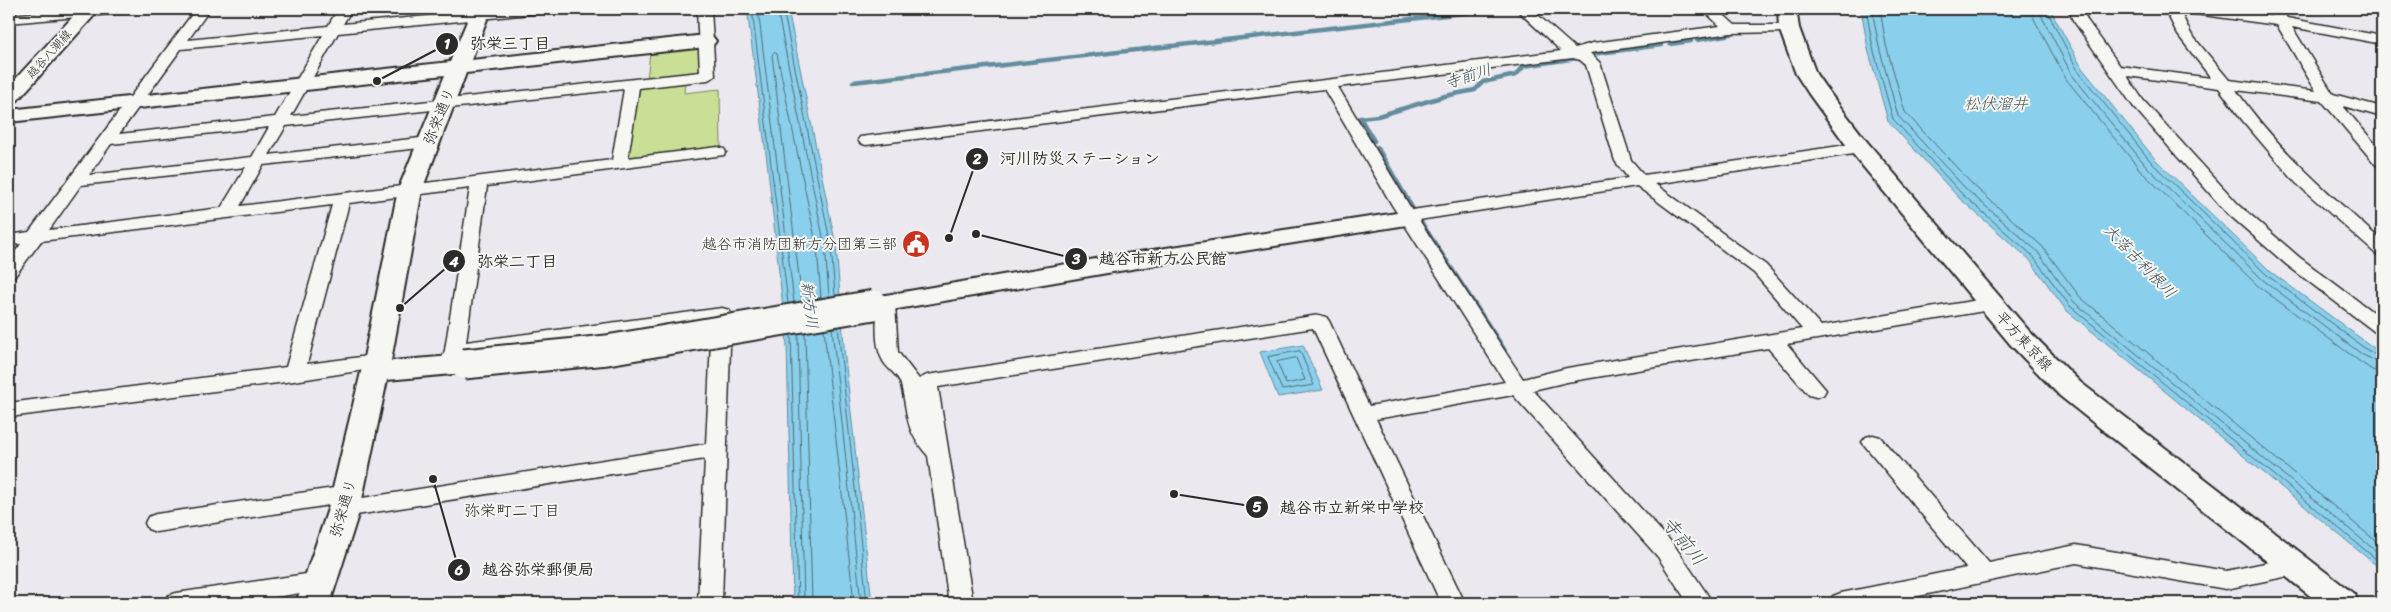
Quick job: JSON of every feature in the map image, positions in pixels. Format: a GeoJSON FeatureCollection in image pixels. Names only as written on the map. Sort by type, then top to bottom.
{"type":"FeatureCollection","features":[{"type":"Feature","properties":{"kind":"street"},"geometry":{"type":"LineString","coordinates":[[9,19],[88,10],[122,9]]}},
{"type":"Feature","properties":{"kind":"street"},"geometry":{"type":"LineString","coordinates":[[9,272],[203,9]]}},
{"type":"Feature","properties":{"kind":"street"},"geometry":{"type":"LineString","coordinates":[[228,212],[345,9]]}},
{"type":"Feature","properties":{"kind":"street"},"geometry":{"type":"LineString","coordinates":[[176,44],[333,30],[480,12],[541,9]]}},
{"type":"Feature","properties":{"kind":"street"},"geometry":{"type":"LineString","coordinates":[[106,140],[708,76],[704,9]]}},
{"type":"Feature","properties":{"kind":"street"},"geometry":{"type":"LineString","coordinates":[[1523,9],[1573,54],[1585,56],[1593,63],[1623,161],[1639,180],[1760,269],[1814,332]]}},
{"type":"Feature","properties":{"kind":"street"},"geometry":{"type":"LineString","coordinates":[[1709,9],[1731,29]]}},
{"type":"Feature","properties":{"kind":"street"},"geometry":{"type":"LineString","coordinates":[[2075,9],[2080,20],[2138,103],[2232,208],[2293,261],[2382,328]]}},
{"type":"Feature","properties":{"kind":"street"},"geometry":{"type":"LineString","coordinates":[[2172,9],[2185,35],[2248,118],[2302,179],[2382,250]]}},
{"type":"Feature","properties":{"kind":"street"},"geometry":{"type":"LineString","coordinates":[[2188,9],[2278,15],[2382,40]]}},
{"type":"Feature","properties":{"kind":"street","name":"越谷八潮線"},"geometry":{"type":"LineString","coordinates":[[9,98],[88,10]]}},
{"type":"Feature","properties":{"kind":"street"},"geometry":{"type":"LineString","coordinates":[[480,12],[459,68],[706,41]]}},
{"type":"Feature","properties":{"kind":"street"},"geometry":{"type":"LineString","coordinates":[[2278,15],[2327,97],[2382,162]]}},
{"type":"Feature","properties":{"kind":"street"},"geometry":{"type":"LineString","coordinates":[[866,140],[1573,54],[1593,47],[1731,29],[1788,18]]}},
{"type":"Feature","properties":{"kind":"street","name":"平方東京線"},"geometry":{"type":"LineString","coordinates":[[1788,18],[1806,74],[1860,148],[1990,304],[2043,363],[2070,389],[2342,603]]}},
{"type":"Feature","properties":{"kind":"street","name":"弥栄通り"},"geometry":{"type":"LineString","coordinates":[[9,116],[459,68],[410,190],[376,367],[346,502],[316,592]]}},
{"type":"Feature","properties":{"kind":"street"},"geometry":{"type":"LineString","coordinates":[[2114,70],[2327,97],[2382,112]]}},
{"type":"Feature","properties":{"kind":"street"},"geometry":{"type":"LineString","coordinates":[[619,165],[632,84]]}},
{"type":"Feature","properties":{"kind":"street"},"geometry":{"type":"LineString","coordinates":[[1329,84],[1400,205],[1518,387],[1666,551],[1701,603]]}},
{"type":"Feature","properties":{"kind":"street"},"geometry":{"type":"LineString","coordinates":[[76,181],[429,142]]}},
{"type":"Feature","properties":{"kind":"street"},"geometry":{"type":"LineString","coordinates":[[9,410],[294,374],[456,360],[607,350],[1114,264],[1410,218],[1418,214],[1860,148]]}},
{"type":"Feature","properties":{"kind":"street"},"geometry":{"type":"LineString","coordinates":[[9,240],[718,152]]}},
{"type":"Feature","properties":{"kind":"street"},"geometry":{"type":"LineString","coordinates":[[456,360],[479,182]]}},
{"type":"Feature","properties":{"kind":"street"},"geometry":{"type":"LineString","coordinates":[[294,374],[342,199]]}},
{"type":"Feature","properties":{"kind":"street"},"geometry":{"type":"LineString","coordinates":[[880,304],[888,352],[893,362],[904,372],[911,383],[919,428],[923,437],[938,454]]}},
{"type":"Feature","properties":{"kind":"street"},"geometry":{"type":"LineString","coordinates":[[1362,414],[1518,387],[1567,375],[1814,332],[1990,304]]}},
{"type":"Feature","properties":{"kind":"street"},"geometry":{"type":"LineString","coordinates":[[456,360],[722,314],[710,603]]}},
{"type":"Feature","properties":{"kind":"street"},"geometry":{"type":"LineString","coordinates":[[962,603],[927,382],[1318,321],[1454,603]]}},
{"type":"Feature","properties":{"kind":"street"},"geometry":{"type":"LineString","coordinates":[[1772,340],[1816,390]]}},
{"type":"Feature","properties":{"kind":"street"},"geometry":{"type":"LineString","coordinates":[[1873,442],[1984,574]]}},
{"type":"Feature","properties":{"kind":"street"},"geometry":{"type":"LineString","coordinates":[[156,523],[346,502],[716,450]]}},
{"type":"Feature","properties":{"kind":"street"},"geometry":{"type":"LineString","coordinates":[[1841,603],[2076,554],[2226,580],[2294,566]]}},
{"type":"Feature","properties":{"kind":"street"},"geometry":{"type":"LineString","coordinates":[[176,603],[316,592]]}},
{"type":"Feature","properties":{"kind":"green space"},"geometry":{"type":"Polygon","coordinates":[[[701,48],[702,72],[647,81],[650,52],[701,48]]]}},
{"type":"Feature","properties":{"kind":"green space"},"geometry":{"type":"Polygon","coordinates":[[[685,82],[684,93],[720,89],[721,149],[631,160],[626,157],[640,87],[685,82]]]}},
{"type":"Feature","properties":{"kind":"water","name":"新方川"},"geometry":{"type":"Polygon","coordinates":[[[747,9],[788,9],[836,246],[845,358],[872,603],[793,603],[787,345],[768,169],[747,9]]]}},
{"type":"Feature","properties":{"kind":"water","name":"松伏溜井"},"geometry":{"type":"Polygon","coordinates":[[[1861,9],[2050,9],[2082,68],[2155,159],[2271,272],[2382,354],[2382,570],[2066,310],[2029,259],[1959,198],[1888,121],[1868,49],[1861,9]]]}},
{"type":"Feature","properties":{"kind":"water"},"geometry":{"type":"Polygon","coordinates":[[[1303,345],[1323,390],[1278,397],[1260,352],[1303,345]]]}},
{"type":"Feature","properties":{"kind":"waterway"},"geometry":{"type":"LineString","coordinates":[[853,82],[1499,9]]}},
{"type":"Feature","properties":{"kind":"waterway","name":"寺前川"},"geometry":{"type":"LineString","coordinates":[[1697,40],[1731,34]]}},
{"type":"Feature","properties":{"kind":"waterway","name":"寺前川"},"geometry":{"type":"LineString","coordinates":[[1670,44],[1691,41]]}},
{"type":"Feature","properties":{"kind":"waterway","name":"寺前川"},"geometry":{"type":"LineString","coordinates":[[1592,54],[1661,45]]}},
{"type":"Feature","properties":{"kind":"waterway","name":"寺前川"},"geometry":{"type":"LineString","coordinates":[[1374,141],[1360,118],[1378,116],[1445,96],[1475,90],[1483,82],[1516,75],[1524,66],[1577,58]]}},
{"type":"Feature","properties":{"kind":"waterway","name":"寺前川"},"geometry":{"type":"LineString","coordinates":[[1377,147],[1414,211]]}},
{"type":"Feature","properties":{"kind":"waterway","name":"寺前川"},"geometry":{"type":"LineString","coordinates":[[1419,219],[1447,262]]}},
{"type":"Feature","properties":{"kind":"waterway","name":"寺前川"},"geometry":{"type":"LineString","coordinates":[[1446,261],[1504,350]]}},
{"type":"Feature","properties":{"kind":"place","name":"弥栄三丁目"},"geometry":{"type":"Point","coordinates":[377,81]}},
{"type":"Feature","properties":{"kind":"place","name":"越谷市新方公民館"},"geometry":{"type":"Point","coordinates":[976,234]}},
{"type":"Feature","properties":{"kind":"place","name":"河川防災ステーション"},"geometry":{"type":"Point","coordinates":[949,238]}},
{"type":"Feature","properties":{"kind":"place","name":"越谷市消防団新方分団第三部"},"geometry":{"type":"Point","coordinates":[916,244]}},
{"type":"Feature","properties":{"kind":"place","name":"弥栄二丁目"},"geometry":{"type":"Point","coordinates":[400,308]}},
{"type":"Feature","properties":{"kind":"place","name":"越谷弥栄郵便局"},"geometry":{"type":"Point","coordinates":[433,479]}},
{"type":"Feature","properties":{"kind":"place","name":"越谷市立新栄中学校"},"geometry":{"type":"Point","coordinates":[1174,494]}},
{"type":"Feature","properties":{"kind":"district","name":"弥栄町二丁目"},"geometry":{"type":"Point","coordinates":[512,510]}},
{"type":"Feature","properties":{"kind":"water label","name":"大落古利根川"},"geometry":{"type":"Point","coordinates":[2140,261]}}]}
